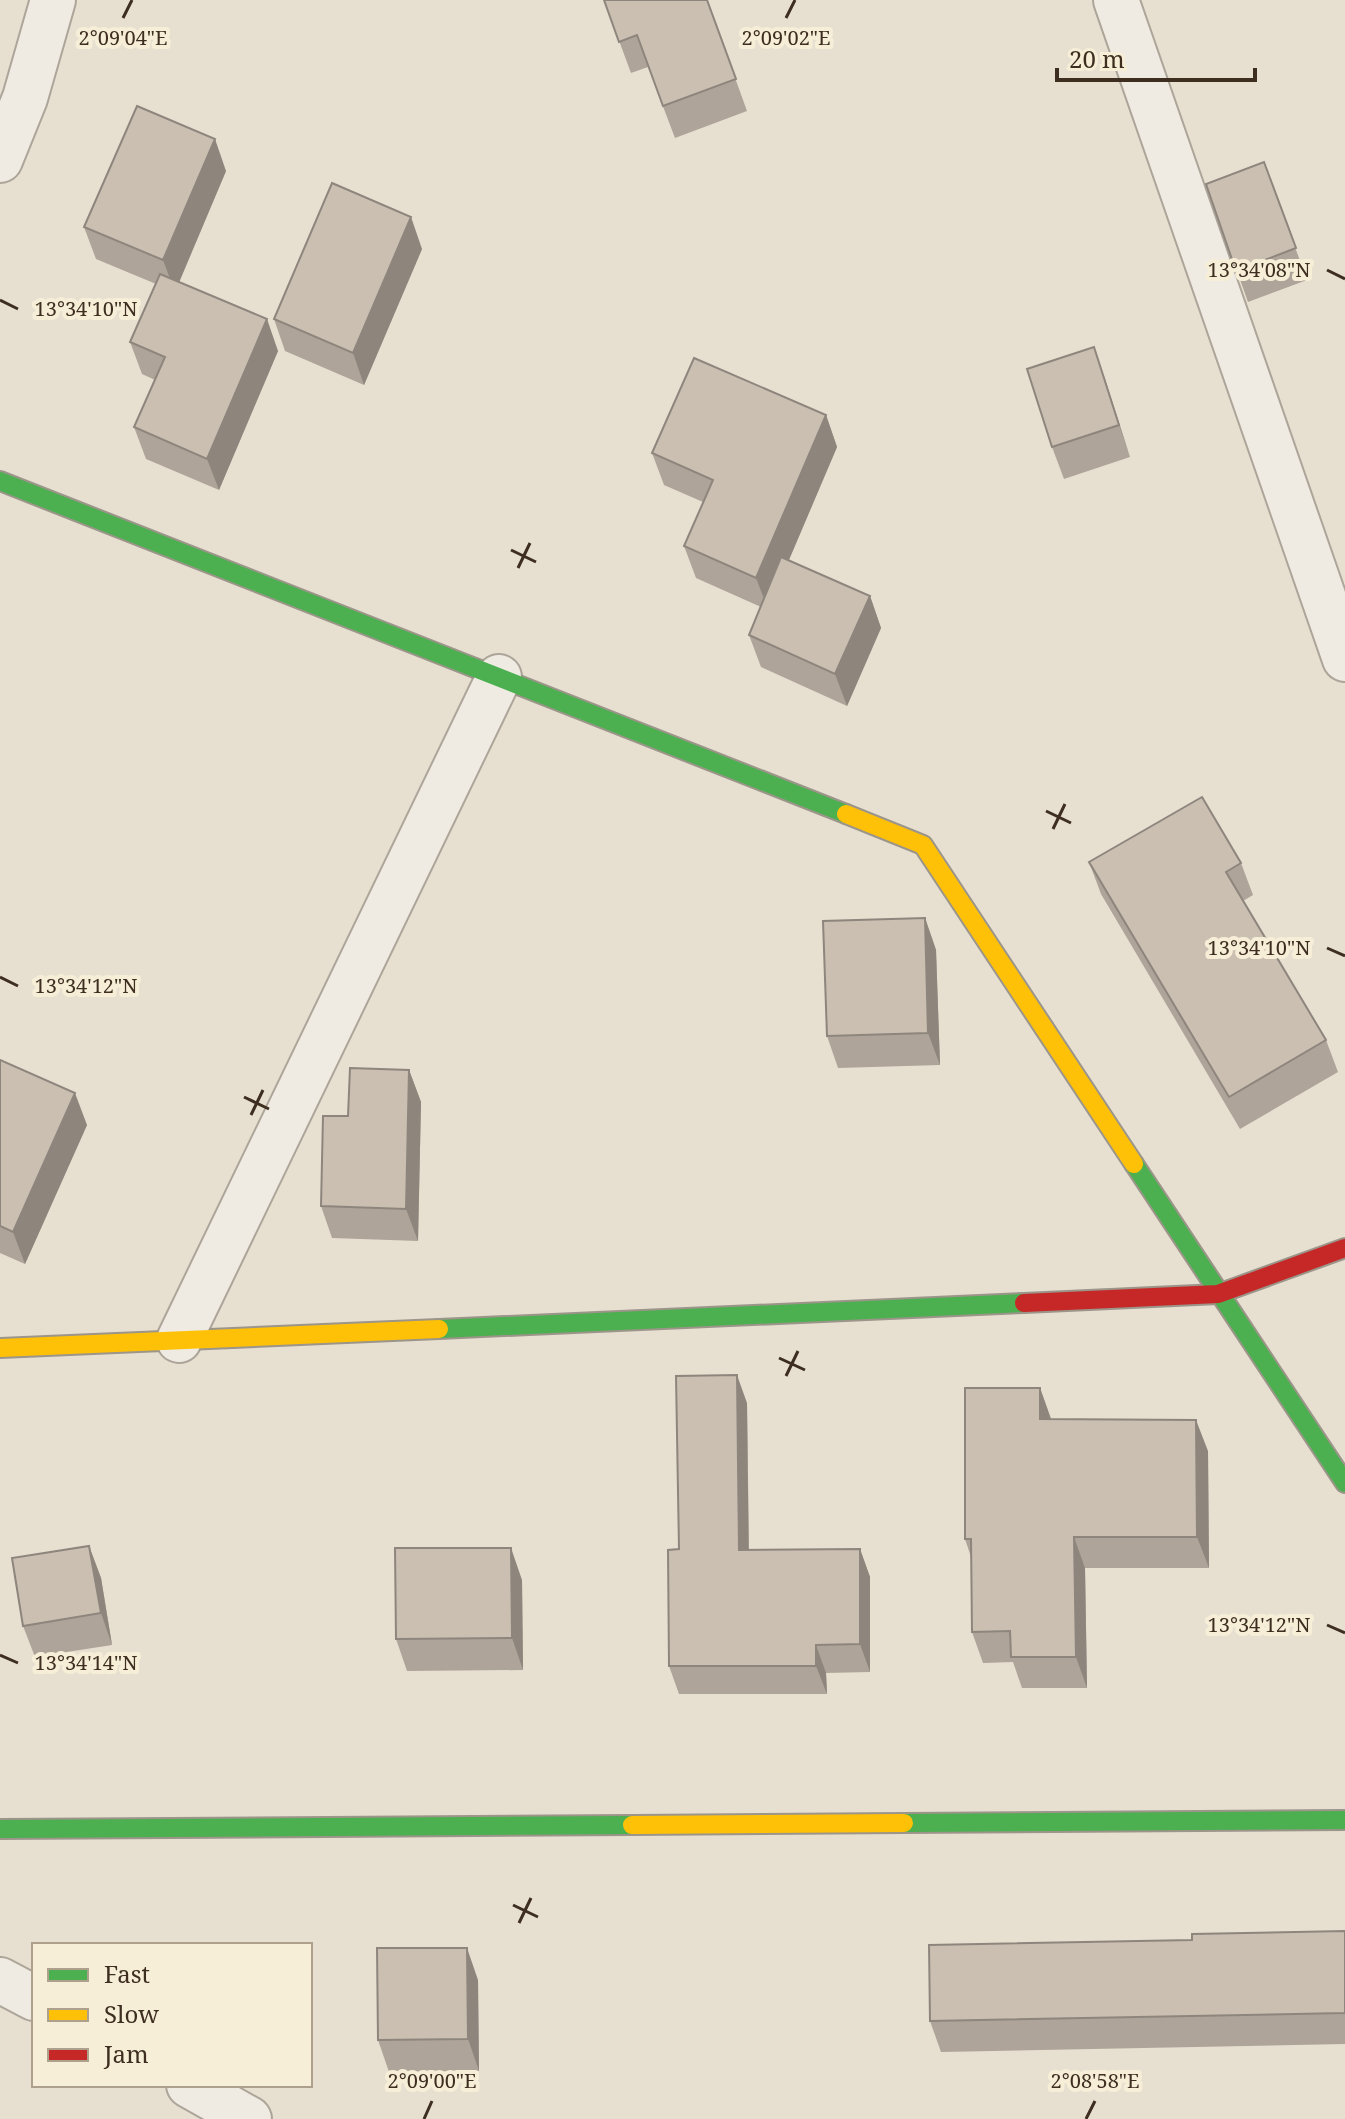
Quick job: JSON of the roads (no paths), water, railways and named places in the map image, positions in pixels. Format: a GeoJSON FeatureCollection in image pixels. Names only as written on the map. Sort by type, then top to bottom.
{"type":"FeatureCollection","features":[{"type":"Feature","properties":{"kind":"street"},"geometry":{"type":"LineString","coordinates":[[0,160],[25,98],[53,0]]}},
{"type":"Feature","properties":{"kind":"street"},"geometry":{"type":"LineString","coordinates":[[1116,0],[1345,659]]}},
{"type":"Feature","properties":{"kind":"street"},"geometry":{"type":"LineString","coordinates":[[0,481],[923,845],[1345,1483]]}},
{"type":"Feature","properties":{"kind":"street"},"geometry":{"type":"LineString","coordinates":[[179,1340],[499,677]]}},
{"type":"Feature","properties":{"kind":"street"},"geometry":{"type":"LineString","coordinates":[[0,1348],[1218,1294],[1345,1248]]}},
{"type":"Feature","properties":{"kind":"street"},"geometry":{"type":"LineString","coordinates":[[0,1829],[1345,1820]]}},
{"type":"Feature","properties":{"kind":"street"},"geometry":{"type":"LineString","coordinates":[[0,1980],[32,1997]]}},
{"type":"Feature","properties":{"kind":"street"},"geometry":{"type":"LineString","coordinates":[[193,2087],[249,2119]]}}]}
